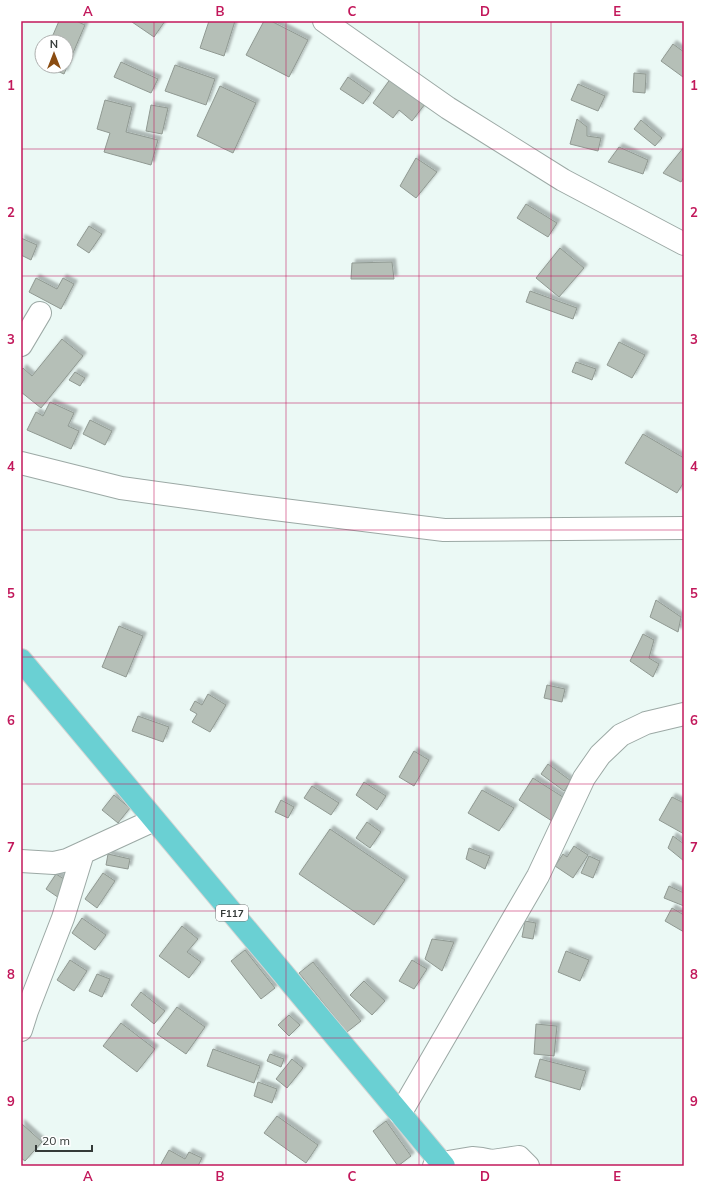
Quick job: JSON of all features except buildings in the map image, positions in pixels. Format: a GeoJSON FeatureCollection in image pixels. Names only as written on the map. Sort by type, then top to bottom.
{"type":"FeatureCollection","features":[{"type":"Feature","properties":{"kind":"main road","name":"F117"},"geometry":{"type":"LineString","coordinates":[[21,660],[400,1114],[440,1165]]}},
{"type":"Feature","properties":{"kind":"street"},"geometry":{"type":"LineString","coordinates":[[324,21],[448,108],[563,180],[684,244]]}},
{"type":"Feature","properties":{"kind":"street"},"geometry":{"type":"LineString","coordinates":[[21,345],[40,313]]}},
{"type":"Feature","properties":{"kind":"street"},"geometry":{"type":"LineString","coordinates":[[21,463],[121,488],[444,530],[684,528]]}},
{"type":"Feature","properties":{"kind":"street"},"geometry":{"type":"LineString","coordinates":[[400,1114],[538,876],[584,778],[600,755],[621,735],[646,723],[684,714]]}},
{"type":"Feature","properties":{"kind":"street"},"geometry":{"type":"LineString","coordinates":[[21,861],[54,863],[67,860],[154,820]]}},
{"type":"Feature","properties":{"kind":"street"},"geometry":{"type":"LineString","coordinates":[[21,1030],[63,918],[84,853]]}},
{"type":"Feature","properties":{"kind":"street"},"geometry":{"type":"LineString","coordinates":[[440,1165],[472,1158],[492,1162],[519,1157],[528,1166]]}}]}
